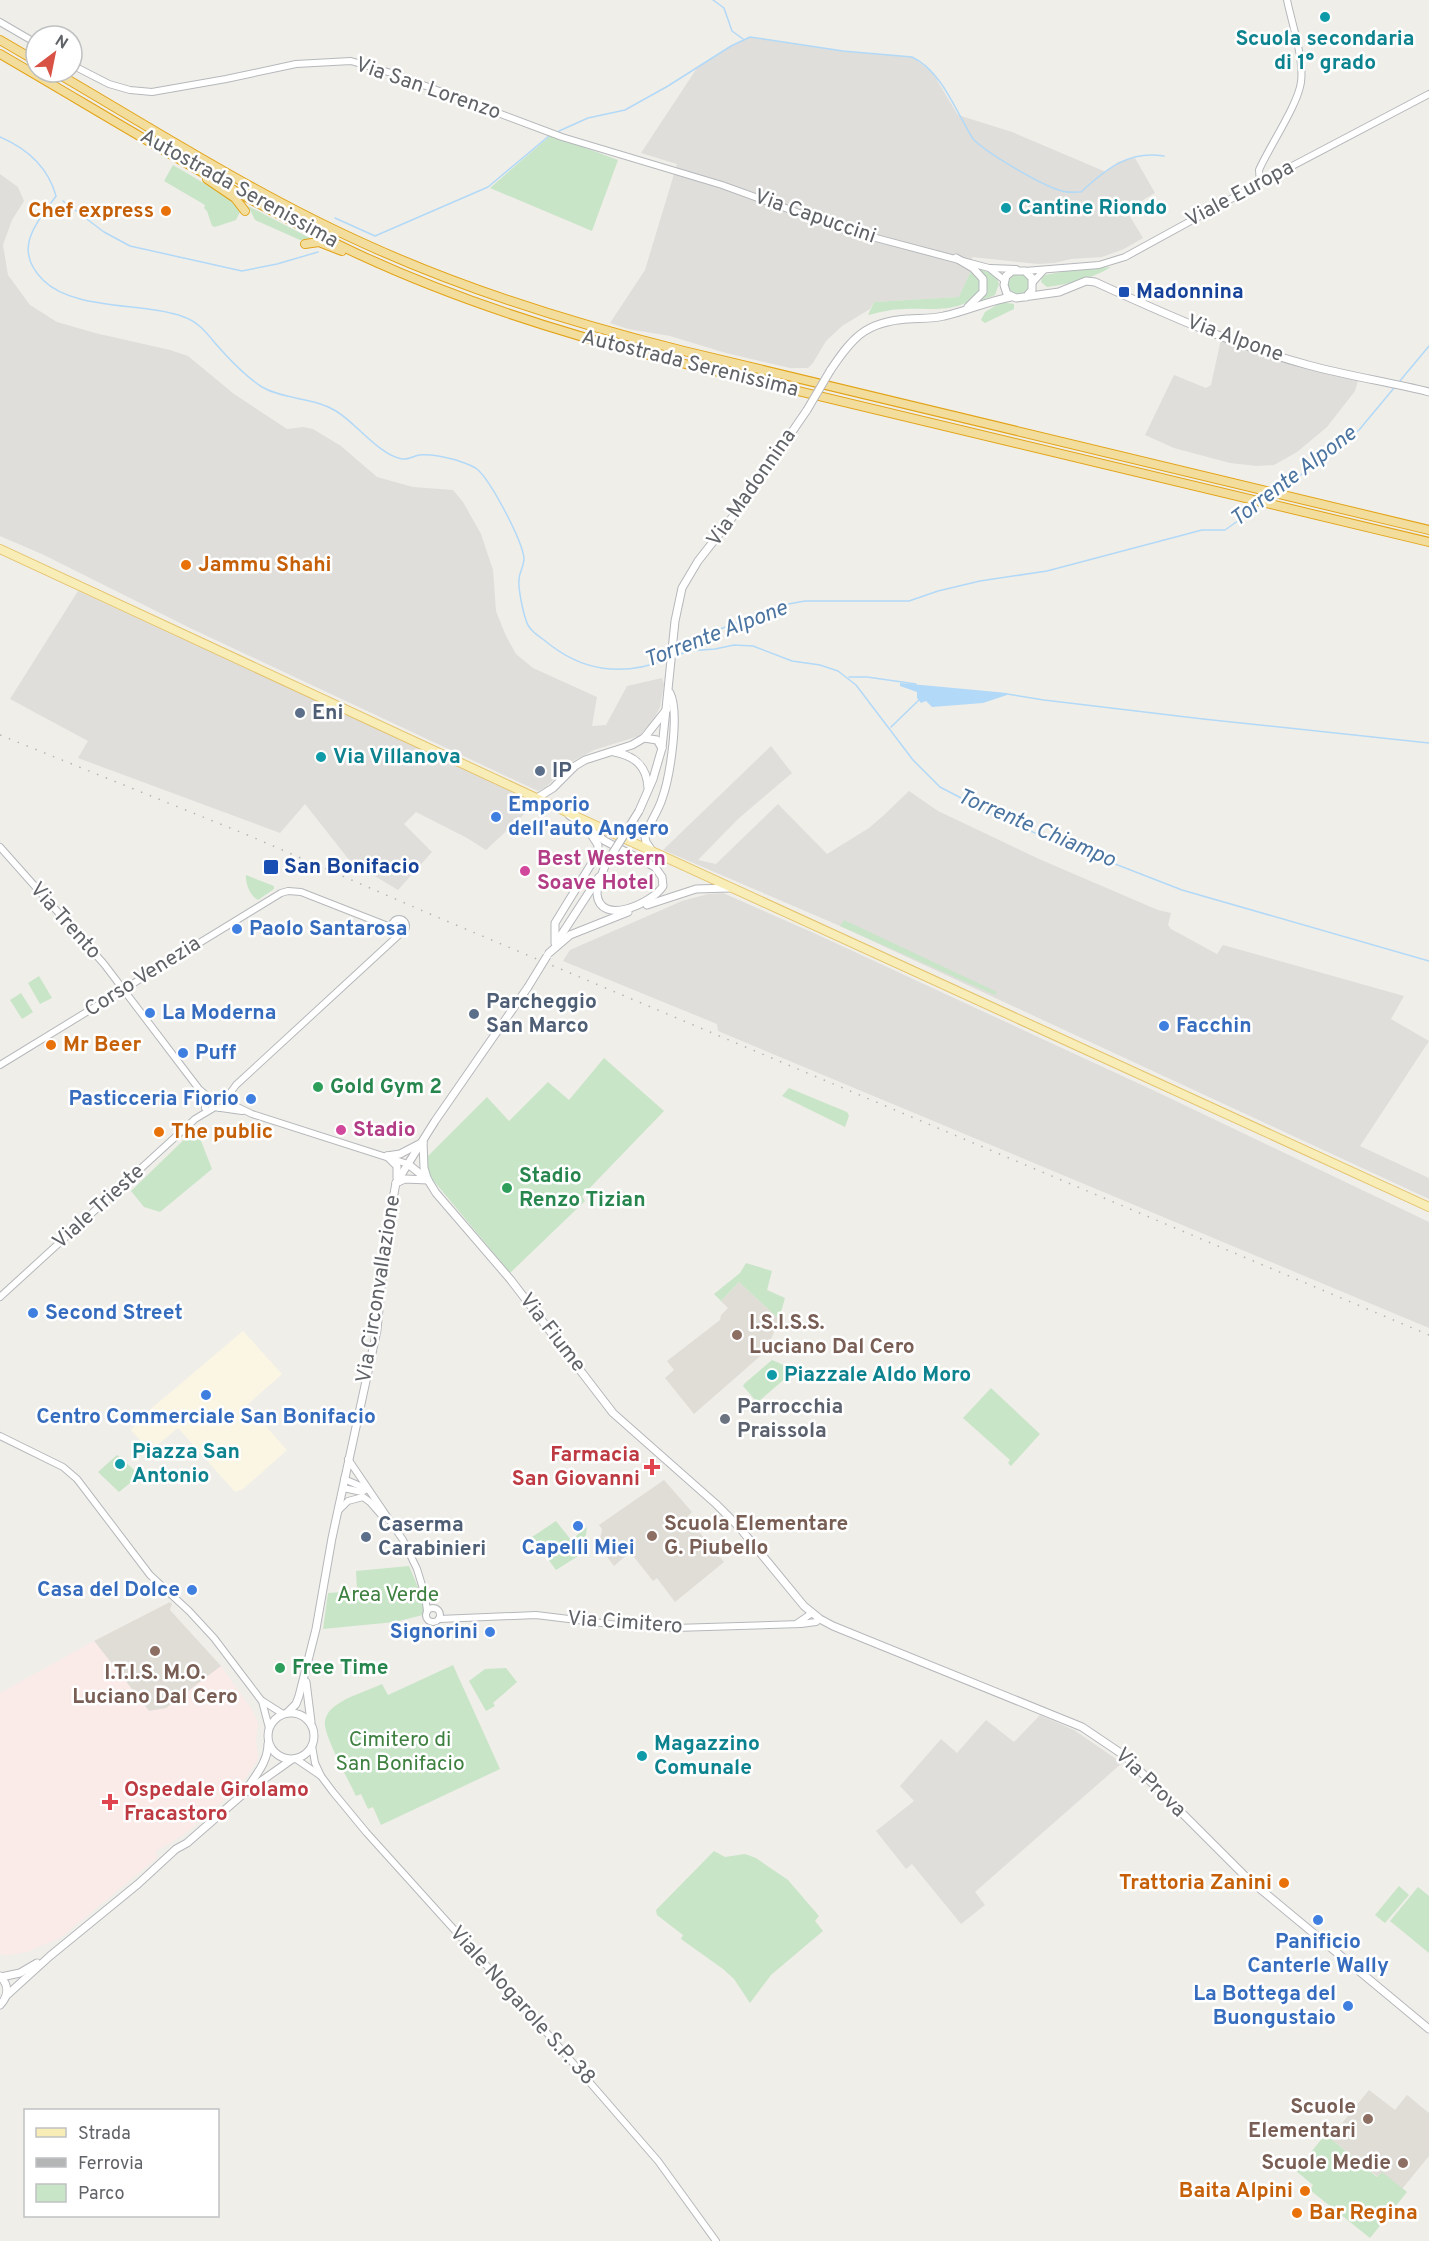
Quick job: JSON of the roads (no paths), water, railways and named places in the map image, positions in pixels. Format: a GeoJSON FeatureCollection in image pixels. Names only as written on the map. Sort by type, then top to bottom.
{"type":"FeatureCollection","features":[{"type":"Feature","properties":{"kind":"highway"},"geometry":{"type":"LineString","coordinates":[[0,40],[24,54]]}},
{"type":"Feature","properties":{"kind":"highway","name":"Autostrada Serenissima"},"geometry":{"type":"LineString","coordinates":[[0,54],[261,206],[363,256],[489,307],[606,344],[1429,542]]}},
{"type":"Feature","properties":{"kind":"highway","name":"Autostrada Serenissima"},"geometry":{"type":"LineString","coordinates":[[76,84],[246,183],[320,222],[403,261],[505,300],[625,337],[1429,530]]}},
{"type":"Feature","properties":{"kind":"highway"},"geometry":{"type":"LineString","coordinates":[[188,163],[207,180],[235,198],[245,210]]}},
{"type":"Feature","properties":{"kind":"highway"},"geometry":{"type":"LineString","coordinates":[[305,244],[319,242],[344,252],[363,256]]}},
{"type":"Feature","properties":{"kind":"main road"},"geometry":{"type":"LineString","coordinates":[[956,258],[980,274],[984,285],[977,299],[960,312]]}},
{"type":"Feature","properties":{"kind":"main road"},"geometry":{"type":"LineString","coordinates":[[993,300],[1009,273],[1016,269],[1025,271],[1030,275],[1033,283],[1047,293]]}},
{"type":"Feature","properties":{"kind":"main road","name":"Via Alpone"},"geometry":{"type":"LineString","coordinates":[[1026,297],[1065,290],[1086,281],[1095,282],[1204,330],[1252,348],[1309,366],[1426,391]]}},
{"type":"Feature","properties":{"kind":"main road"},"geometry":{"type":"LineString","coordinates":[[1004,282],[1011,297],[1016,298],[1026,297],[1033,283]]}},
{"type":"Feature","properties":{"kind":"main road","name":"Via Madonnina"},"geometry":{"type":"LineString","coordinates":[[666,721],[678,600],[687,578],[742,505],[846,348],[858,334],[888,321],[941,317],[993,300],[1011,297]]}},
{"type":"Feature","properties":{"kind":"main road"},"geometry":{"type":"LineString","coordinates":[[0,549],[1429,1208]]}},
{"type":"Feature","properties":{"kind":"main road"},"geometry":{"type":"LineString","coordinates":[[654,852],[648,847],[645,837],[661,802],[668,776],[675,718],[674,704],[669,691]]}},
{"type":"Feature","properties":{"kind":"main road"},"geometry":{"type":"LineString","coordinates":[[537,798],[553,788],[575,766],[585,760],[632,745],[644,738],[667,709]]}},
{"type":"Feature","properties":{"kind":"main road","name":"Via Circonvallazione"},"geometry":{"type":"LineString","coordinates":[[285,1714],[296,1704],[305,1677],[348,1459],[377,1330],[386,1236],[396,1184],[576,914],[639,811],[648,792],[662,748],[666,721]]}},
{"type":"Feature","properties":{"kind":"main road"},"geometry":{"type":"LineString","coordinates":[[644,738],[657,740],[662,748]]}},
{"type":"Feature","properties":{"kind":"main road"},"geometry":{"type":"LineString","coordinates":[[612,752],[638,761],[646,773],[648,792]]}},
{"type":"Feature","properties":{"kind":"main road"},"geometry":{"type":"LineString","coordinates":[[553,788],[553,806]]}},
{"type":"Feature","properties":{"kind":"main road"},"geometry":{"type":"LineString","coordinates":[[562,810],[605,841],[655,867],[662,877],[663,886],[655,897],[647,901],[625,910],[613,910],[602,904],[597,894],[607,862]]}},
{"type":"Feature","properties":{"kind":"main road"},"geometry":{"type":"LineString","coordinates":[[555,943],[555,923],[598,853],[596,841],[586,828]]}},
{"type":"Feature","properties":{"kind":"main road"},"geometry":{"type":"LineString","coordinates":[[548,955],[564,939],[587,928],[696,889],[732,888]]}},
{"type":"Feature","properties":{"kind":"main road"},"geometry":{"type":"LineString","coordinates":[[576,914],[578,920],[587,928]]}},
{"type":"Feature","properties":{"kind":"main road"},"geometry":{"type":"LineString","coordinates":[[387,1156],[400,1154],[423,1142],[424,1168],[428,1180],[405,1179],[396,1184]]}},
{"type":"Feature","properties":{"kind":"main road"},"geometry":{"type":"LineString","coordinates":[[387,1156],[397,1166],[396,1184]]}},
{"type":"Feature","properties":{"kind":"main road","name":"Via Fiume"},"geometry":{"type":"LineString","coordinates":[[408,1164],[428,1180],[436,1193],[510,1279],[614,1413],[716,1504],[739,1527],[785,1585],[820,1619]]}},
{"type":"Feature","properties":{"kind":"main road","name":"Via Prova"},"geometry":{"type":"LineString","coordinates":[[820,1619],[1069,1722],[1105,1741],[1135,1765],[1248,1878],[1429,2029]]}},
{"type":"Feature","properties":{"kind":"main road","name":"Via Circonvallazione"},"geometry":{"type":"LineString","coordinates":[[305,1677],[312,1727]]}},
{"type":"Feature","properties":{"kind":"main road"},"geometry":{"type":"LineString","coordinates":[[0,2005],[6,1996],[50,1956],[243,1794],[294,1760],[303,1757],[312,1746],[314,1733],[312,1727],[302,1716],[285,1714],[274,1719],[269,1728],[268,1752],[263,1764],[243,1794]]}},
{"type":"Feature","properties":{"kind":"main road"},"geometry":{"type":"LineString","coordinates":[[268,1743],[277,1755],[294,1760]]}},
{"type":"Feature","properties":{"kind":"main road"},"geometry":{"type":"LineString","coordinates":[[6,1996],[7,1986],[1,1977],[20,1973],[50,1956]]}},
{"type":"Feature","properties":{"kind":"street"},"geometry":{"type":"LineString","coordinates":[[1260,183],[1259,170],[1296,98],[1301,80],[1287,0]]}},
{"type":"Feature","properties":{"kind":"street"},"geometry":{"type":"LineString","coordinates":[[0,22],[24,36]]}},
{"type":"Feature","properties":{"kind":"street","name":"Via San Lorenzo"},"geometry":{"type":"LineString","coordinates":[[84,71],[109,84],[130,90],[152,92],[296,64],[351,61],[391,73],[562,136],[642,161]]}},
{"type":"Feature","properties":{"kind":"street","name":"Viale Europa"},"geometry":{"type":"LineString","coordinates":[[1025,271],[1099,265],[1125,257],[1429,94]]}},
{"type":"Feature","properties":{"kind":"street","name":"Via Capuccini"},"geometry":{"type":"LineString","coordinates":[[642,161],[722,185],[846,230],[989,268],[1016,269]]}},
{"type":"Feature","properties":{"kind":"street","name":"Via Capuccini"},"geometry":{"type":"LineString","coordinates":[[989,268],[1004,282]]}},
{"type":"Feature","properties":{"kind":"street"},"geometry":{"type":"LineString","coordinates":[[1033,283],[1044,270]]}},
{"type":"Feature","properties":{"kind":"street","name":"Via Trento"},"geometry":{"type":"LineString","coordinates":[[0,847],[104,964],[199,1089],[216,1102]]}},
{"type":"Feature","properties":{"kind":"street","name":"Corso Venezia"},"geometry":{"type":"LineString","coordinates":[[0,1065],[273,897],[288,891],[301,892],[371,920]]}},
{"type":"Feature","properties":{"kind":"street"},"geometry":{"type":"LineString","coordinates":[[371,920],[402,920],[406,924],[406,929],[401,933],[371,920]]}},
{"type":"Feature","properties":{"kind":"street"},"geometry":{"type":"LineString","coordinates":[[393,929],[396,921]]}},
{"type":"Feature","properties":{"kind":"street","name":"Viale Trieste"},"geometry":{"type":"LineString","coordinates":[[387,947],[393,929]]}},
{"type":"Feature","properties":{"kind":"street","name":"Viale Trieste"},"geometry":{"type":"LineString","coordinates":[[0,1297],[401,933]]}},
{"type":"Feature","properties":{"kind":"street","name":"Via Trento"},"geometry":{"type":"LineString","coordinates":[[195,1082],[216,1102]]}},
{"type":"Feature","properties":{"kind":"street","name":"Viale Trieste"},"geometry":{"type":"LineString","coordinates":[[198,1118],[205,1108],[216,1102],[225,1105],[226,1099],[236,1085]]}},
{"type":"Feature","properties":{"kind":"street"},"geometry":{"type":"LineString","coordinates":[[199,1089],[205,1101],[205,1108]]}},
{"type":"Feature","properties":{"kind":"street","name":"Via Fiume"},"geometry":{"type":"LineString","coordinates":[[226,1099],[243,1109]]}},
{"type":"Feature","properties":{"kind":"street","name":"Via Fiume"},"geometry":{"type":"LineString","coordinates":[[216,1102],[408,1164]]}},
{"type":"Feature","properties":{"kind":"street"},"geometry":{"type":"LineString","coordinates":[[0,1436],[63,1467],[77,1479],[150,1575],[204,1627],[261,1700],[285,1714]]}},
{"type":"Feature","properties":{"kind":"street"},"geometry":{"type":"LineString","coordinates":[[348,1459],[411,1555],[425,1595],[426,1616],[429,1621],[434,1622],[438,1613],[425,1595]]}},
{"type":"Feature","properties":{"kind":"street"},"geometry":{"type":"LineString","coordinates":[[344,1484],[362,1492],[367,1489]]}},
{"type":"Feature","properties":{"kind":"street"},"geometry":{"type":"LineString","coordinates":[[338,1510],[348,1501],[363,1497],[382,1516],[387,1517]]}},
{"type":"Feature","properties":{"kind":"street","name":"Via Cimitero"},"geometry":{"type":"LineString","coordinates":[[427,1611],[429,1608],[453,1617],[536,1615],[618,1625],[675,1628],[796,1624],[811,1623],[820,1619]]}},
{"type":"Feature","properties":{"kind":"street"},"geometry":{"type":"LineString","coordinates":[[796,1624],[812,1613]]}},
{"type":"Feature","properties":{"kind":"street"},"geometry":{"type":"LineString","coordinates":[[261,1700],[269,1728]]}},
{"type":"Feature","properties":{"kind":"street"},"geometry":{"type":"LineString","coordinates":[[312,1746],[315,1763],[321,1776]]}},
{"type":"Feature","properties":{"kind":"street"},"geometry":{"type":"LineString","coordinates":[[294,1760],[321,1776]]}},
{"type":"Feature","properties":{"kind":"street","name":"Viale Nogarole S.P. 38"},"geometry":{"type":"LineString","coordinates":[[321,1776],[366,1832],[658,2161],[716,2241]]}},
{"type":"Feature","properties":{"kind":"water"},"geometry":{"type":"Polygon","coordinates":[[[900,683],[1007,693],[1007,695],[983,703],[932,707],[926,701],[921,703],[917,698],[917,692],[900,686],[900,683]]]}},
{"type":"Feature","properties":{"kind":"waterway"},"geometry":{"type":"LineString","coordinates":[[713,0],[724,8],[732,31],[743,39]]}},
{"type":"Feature","properties":{"kind":"waterway"},"geometry":{"type":"LineString","coordinates":[[559,131],[588,118],[625,110],[731,46],[750,37],[843,51],[912,57],[923,63],[940,82],[973,139],[990,153],[1015,168],[1062,191],[1081,192],[1109,169],[1129,159],[1151,155],[1164,156]]}},
{"type":"Feature","properties":{"kind":"waterway"},"geometry":{"type":"LineString","coordinates":[[335,218],[375,236],[488,187],[550,135]]}},
{"type":"Feature","properties":{"kind":"waterway","name":"Torrente Alpone"},"geometry":{"type":"LineString","coordinates":[[0,137],[19,147],[36,160],[48,176],[56,196],[35,227],[28,247],[29,258],[43,280],[56,290],[72,297],[168,312],[189,319],[201,328],[249,378],[262,387],[327,406],[352,423],[385,452],[402,459],[419,455],[438,456],[475,468],[497,498],[512,525],[522,550],[524,558],[519,577],[520,594],[527,623],[533,631],[558,651],[588,665],[603,668],[635,668],[668,659]]}},
{"type":"Feature","properties":{"kind":"waterway"},"geometry":{"type":"LineString","coordinates":[[63,201],[104,232],[130,246],[242,271],[318,252]]}},
{"type":"Feature","properties":{"kind":"waterway","name":"Torrente Alpone"},"geometry":{"type":"LineString","coordinates":[[1399,382],[1429,346]]}},
{"type":"Feature","properties":{"kind":"waterway","name":"Torrente Alpone"},"geometry":{"type":"LineString","coordinates":[[1280,491],[1359,430],[1394,388]]}},
{"type":"Feature","properties":{"kind":"waterway","name":"Torrente Alpone"},"geometry":{"type":"LineString","coordinates":[[676,656],[688,651],[702,636],[783,605],[805,601],[909,601],[980,581],[1047,571],[1202,530],[1225,530],[1259,506]]}},
{"type":"Feature","properties":{"kind":"waterway","name":"Torrente Chiampo"},"geometry":{"type":"LineString","coordinates":[[688,651],[734,645],[753,646],[792,661],[820,665],[838,671],[856,685],[913,760],[940,787],[1007,822],[1182,890],[1429,961]]}},
{"type":"Feature","properties":{"kind":"waterway"},"geometry":{"type":"LineString","coordinates":[[849,677],[867,677],[916,684]]}},
{"type":"Feature","properties":{"kind":"waterway"},"geometry":{"type":"LineString","coordinates":[[1007,694],[1203,719],[1429,743]]}},
{"type":"Feature","properties":{"kind":"waterway"},"geometry":{"type":"LineString","coordinates":[[891,727],[920,699]]}},
{"type":"Feature","properties":{"kind":"railway"},"geometry":{"type":"LineString","coordinates":[[0,735],[250,836],[1429,1335]]}},
{"type":"Feature","properties":{"kind":"place","name":"Scuola secondaria di 1° grado"},"geometry":{"type":"Point","coordinates":[1325,17]}},
{"type":"Feature","properties":{"kind":"place","name":"Cantine Riondo"},"geometry":{"type":"Point","coordinates":[1006,208]}},
{"type":"Feature","properties":{"kind":"place","name":"Chef express"},"geometry":{"type":"Point","coordinates":[166,211]}},
{"type":"Feature","properties":{"kind":"place","name":"Madonnina"},"geometry":{"type":"Point","coordinates":[1124,292]}},
{"type":"Feature","properties":{"kind":"place","name":"Jammu Shahi"},"geometry":{"type":"Point","coordinates":[186,565]}},
{"type":"Feature","properties":{"kind":"place","name":"Eni"},"geometry":{"type":"Point","coordinates":[300,713]}},
{"type":"Feature","properties":{"kind":"place","name":"Via Villanova"},"geometry":{"type":"Point","coordinates":[321,757]}},
{"type":"Feature","properties":{"kind":"place","name":"IP"},"geometry":{"type":"Point","coordinates":[540,771]}},
{"type":"Feature","properties":{"kind":"place","name":"Emporio dell'auto Angero"},"geometry":{"type":"Point","coordinates":[496,817]}},
{"type":"Feature","properties":{"kind":"place","name":"San Bonifacio"},"geometry":{"type":"Point","coordinates":[271,867]}},
{"type":"Feature","properties":{"kind":"place","name":"Best Western Soave Hotel"},"geometry":{"type":"Point","coordinates":[525,871]}},
{"type":"Feature","properties":{"kind":"place","name":"Paolo Santarosa"},"geometry":{"type":"Point","coordinates":[237,929]}},
{"type":"Feature","properties":{"kind":"place","name":"La Moderna"},"geometry":{"type":"Point","coordinates":[150,1013]}},
{"type":"Feature","properties":{"kind":"place","name":"Parcheggio San Marco"},"geometry":{"type":"Point","coordinates":[474,1014]}},
{"type":"Feature","properties":{"kind":"place","name":"Facchin"},"geometry":{"type":"Point","coordinates":[1164,1026]}},
{"type":"Feature","properties":{"kind":"place","name":"Mr Beer"},"geometry":{"type":"Point","coordinates":[51,1045]}},
{"type":"Feature","properties":{"kind":"place","name":"Puff"},"geometry":{"type":"Point","coordinates":[183,1053]}},
{"type":"Feature","properties":{"kind":"place","name":"Gold Gym 2"},"geometry":{"type":"Point","coordinates":[318,1087]}},
{"type":"Feature","properties":{"kind":"place","name":"Pasticceria Fiorio"},"geometry":{"type":"Point","coordinates":[251,1099]}},
{"type":"Feature","properties":{"kind":"place","name":"Stadio"},"geometry":{"type":"Point","coordinates":[341,1130]}},
{"type":"Feature","properties":{"kind":"place","name":"The public"},"geometry":{"type":"Point","coordinates":[159,1132]}},
{"type":"Feature","properties":{"kind":"place","name":"Stadio Renzo Tizian"},"geometry":{"type":"Point","coordinates":[507,1188]}},
{"type":"Feature","properties":{"kind":"place","name":"Second Street"},"geometry":{"type":"Point","coordinates":[33,1313]}},
{"type":"Feature","properties":{"kind":"place","name":"I.S.I.S.S. Luciano Dal Cero"},"geometry":{"type":"Point","coordinates":[737,1335]}},
{"type":"Feature","properties":{"kind":"place","name":"Piazzale Aldo Moro"},"geometry":{"type":"Point","coordinates":[772,1375]}},
{"type":"Feature","properties":{"kind":"place","name":"Centro Commerciale San Bonifacio"},"geometry":{"type":"Point","coordinates":[206,1395]}},
{"type":"Feature","properties":{"kind":"place","name":"Parrocchia Praissola"},"geometry":{"type":"Point","coordinates":[725,1419]}},
{"type":"Feature","properties":{"kind":"place","name":"Piazza San Antonio"},"geometry":{"type":"Point","coordinates":[120,1464]}},
{"type":"Feature","properties":{"kind":"place","name":"Farmacia San Giovanni"},"geometry":{"type":"Point","coordinates":[652,1467]}},
{"type":"Feature","properties":{"kind":"place","name":"Capelli Miei"},"geometry":{"type":"Point","coordinates":[578,1526]}},
{"type":"Feature","properties":{"kind":"place","name":"Scuola Elementare G. Piubello"},"geometry":{"type":"Point","coordinates":[652,1536]}},
{"type":"Feature","properties":{"kind":"place","name":"Caserma Carabinieri"},"geometry":{"type":"Point","coordinates":[366,1537]}},
{"type":"Feature","properties":{"kind":"place","name":"Casa del Dolce"},"geometry":{"type":"Point","coordinates":[192,1590]}},
{"type":"Feature","properties":{"kind":"place","name":"Signorini"},"geometry":{"type":"Point","coordinates":[490,1632]}},
{"type":"Feature","properties":{"kind":"place","name":"I.T.I.S. M.O. Luciano Dal Cero"},"geometry":{"type":"Point","coordinates":[155,1651]}},
{"type":"Feature","properties":{"kind":"place","name":"Free Time"},"geometry":{"type":"Point","coordinates":[280,1668]}},
{"type":"Feature","properties":{"kind":"place","name":"Magazzino Comunale"},"geometry":{"type":"Point","coordinates":[642,1756]}},
{"type":"Feature","properties":{"kind":"place","name":"Ospedale Girolamo Fracastoro"},"geometry":{"type":"Point","coordinates":[110,1802]}},
{"type":"Feature","properties":{"kind":"place","name":"Trattoria Zanini"},"geometry":{"type":"Point","coordinates":[1284,1883]}},
{"type":"Feature","properties":{"kind":"place","name":"Panificio Canterle Wally"},"geometry":{"type":"Point","coordinates":[1318,1920]}},
{"type":"Feature","properties":{"kind":"place","name":"La Bottega del Buongustaio"},"geometry":{"type":"Point","coordinates":[1348,2006]}},
{"type":"Feature","properties":{"kind":"place","name":"Scuole Elementari"},"geometry":{"type":"Point","coordinates":[1368,2119]}},
{"type":"Feature","properties":{"kind":"place","name":"Scuole Medie"},"geometry":{"type":"Point","coordinates":[1403,2163]}},
{"type":"Feature","properties":{"kind":"place","name":"Baita Alpini"},"geometry":{"type":"Point","coordinates":[1305,2191]}},
{"type":"Feature","properties":{"kind":"place","name":"Bar Regina"},"geometry":{"type":"Point","coordinates":[1297,2213]}},
{"type":"Feature","properties":{"kind":"park label","name":"Area Verde"},"geometry":{"type":"Point","coordinates":[388,1595]}},
{"type":"Feature","properties":{"kind":"park label","name":"Cimitero di San Bonifacio"},"geometry":{"type":"Point","coordinates":[400,1752]}}]}
